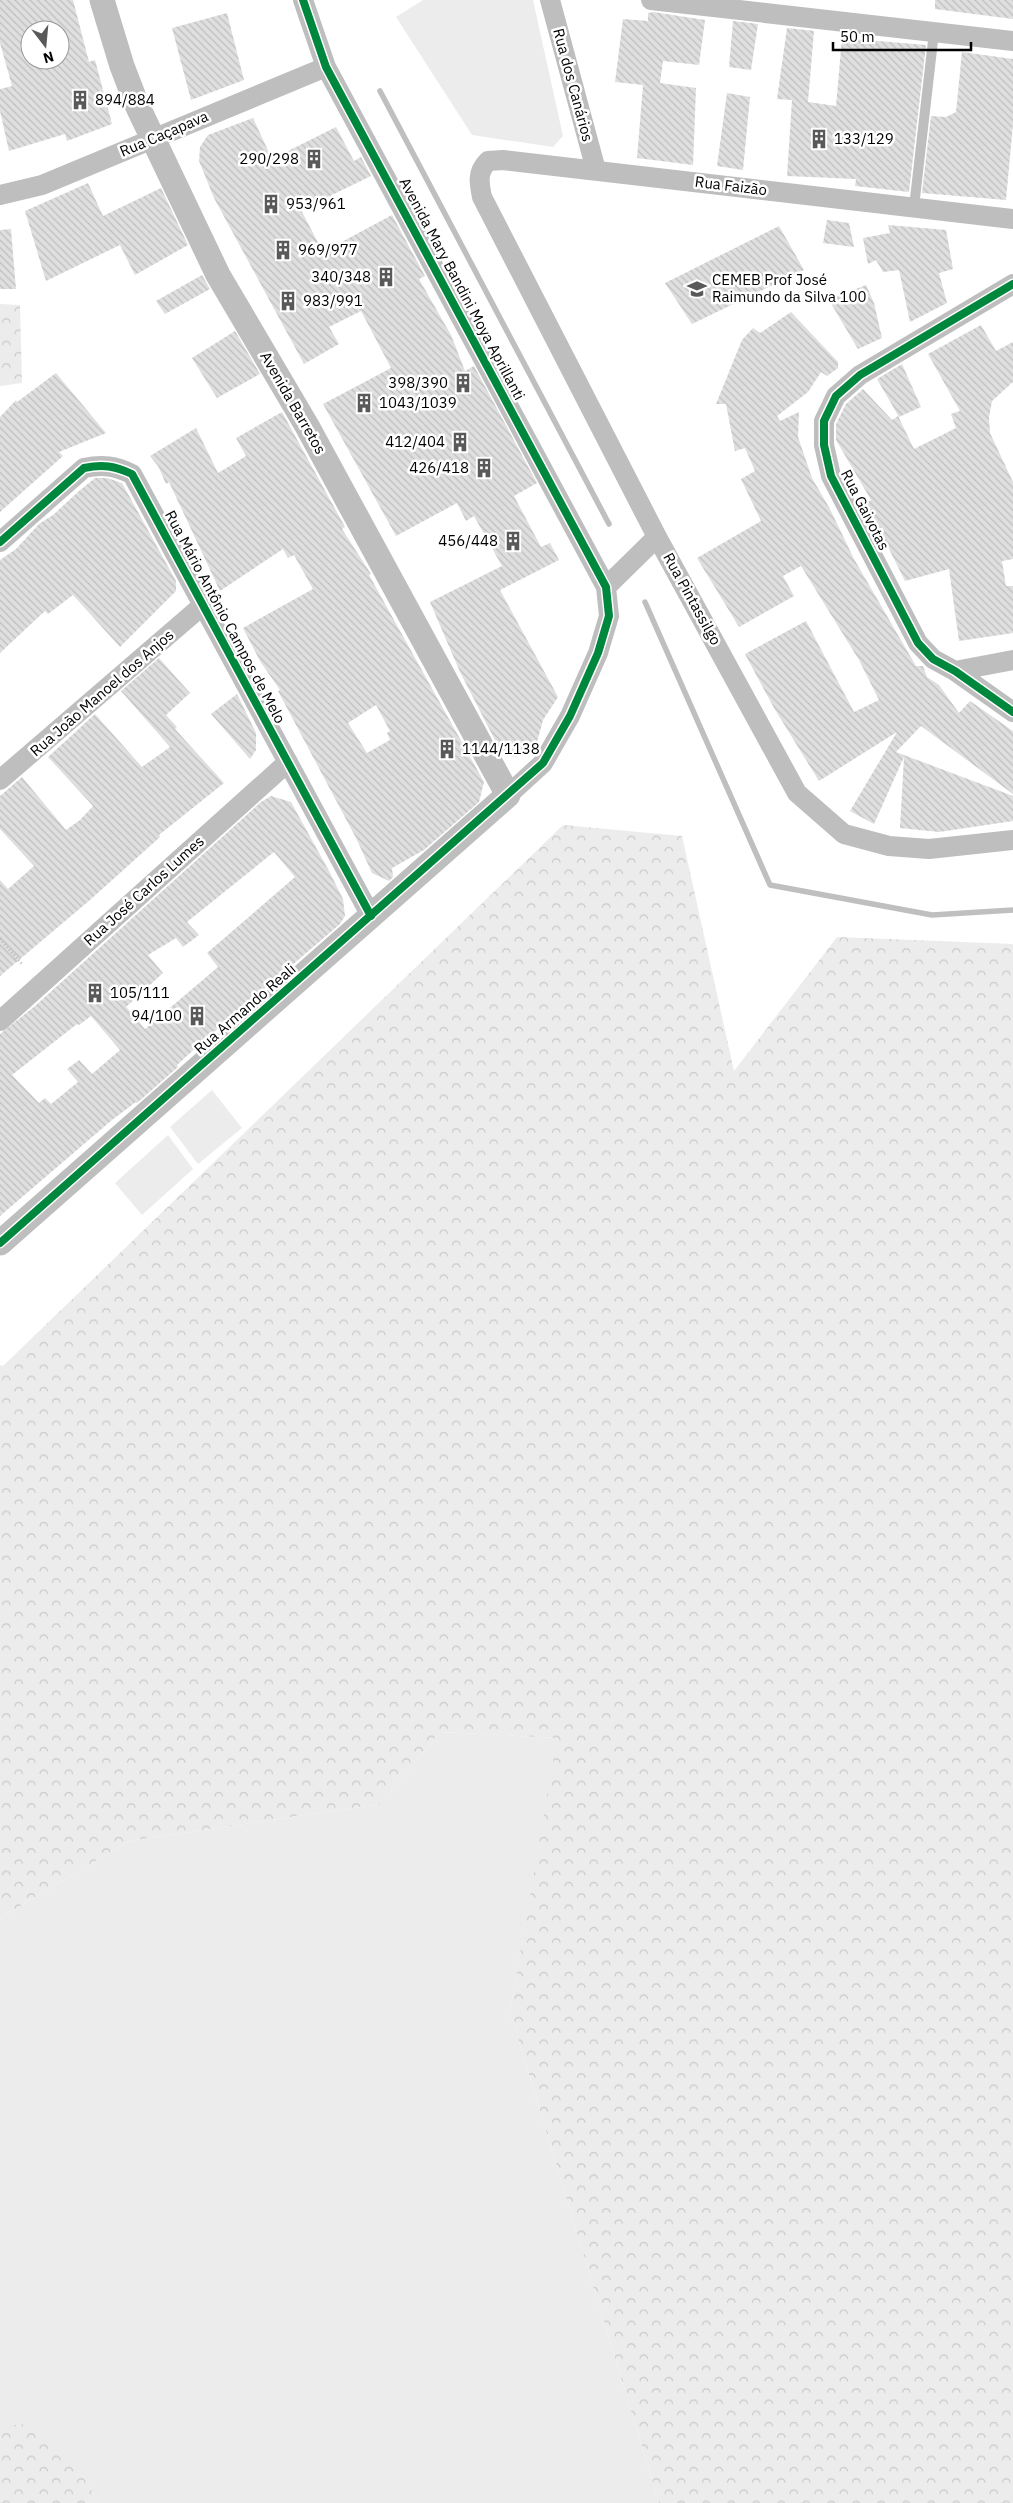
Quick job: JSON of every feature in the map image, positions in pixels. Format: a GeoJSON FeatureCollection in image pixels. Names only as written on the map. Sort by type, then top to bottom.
{"type":"FeatureCollection","features":[{"type":"Feature","properties":{"kind":"street","name":"Avenida Barretos"},"geometry":{"type":"LineString","coordinates":[[102,0],[122,66],[152,138],[218,275],[307,426],[508,795]]}},
{"type":"Feature","properties":{"kind":"street","name":"Avenida Mary Bandini Moya Aprillanti"},"geometry":{"type":"LineString","coordinates":[[303,0],[326,67],[348,103],[606,587]]}},
{"type":"Feature","properties":{"kind":"street","name":"Rua dos Canários"},"geometry":{"type":"LineString","coordinates":[[550,0],[596,170]]}},
{"type":"Feature","properties":{"kind":"street"},"geometry":{"type":"LineString","coordinates":[[651,0],[1013,41]]}},
{"type":"Feature","properties":{"kind":"street"},"geometry":{"type":"LineString","coordinates":[[802,0],[814,18]]}},
{"type":"Feature","properties":{"kind":"street","name":"Rua Caçapava"},"geometry":{"type":"LineString","coordinates":[[0,195],[42,186],[152,138],[326,67]]}},
{"type":"Feature","properties":{"kind":"street","name":"Rua Faizão"},"geometry":{"type":"LineString","coordinates":[[482,197],[479,182],[480,169],[488,161],[502,160],[1013,219]]}},
{"type":"Feature","properties":{"kind":"street","name":"Rua Pintassilgo"},"geometry":{"type":"LineString","coordinates":[[482,197],[657,537],[797,793],[844,834],[889,846],[929,849],[1013,840]]}},
{"type":"Feature","properties":{"kind":"street","name":"Rua Gaivotas"},"geometry":{"type":"LineString","coordinates":[[955,671],[934,659],[918,642],[831,476],[824,445],[824,422],[836,396],[860,374],[1013,284]]}},
{"type":"Feature","properties":{"kind":"street","name":"Rua Mário Antônio Campos de Melo"},"geometry":{"type":"LineString","coordinates":[[0,542],[84,468],[98,465],[116,467],[132,474],[371,916]]}},
{"type":"Feature","properties":{"kind":"street"},"geometry":{"type":"LineString","coordinates":[[508,795],[543,764],[570,716],[598,653],[609,616],[606,587],[657,537]]}},
{"type":"Feature","properties":{"kind":"street","name":"Rua João Manoel dos Anjos"},"geometry":{"type":"LineString","coordinates":[[0,780],[203,605]]}},
{"type":"Feature","properties":{"kind":"street"},"geometry":{"type":"LineString","coordinates":[[955,671],[1013,660]]}},
{"type":"Feature","properties":{"kind":"street"},"geometry":{"type":"LineString","coordinates":[[955,671],[1013,712]]}},
{"type":"Feature","properties":{"kind":"street","name":"Rua José Carlos Lumes"},"geometry":{"type":"LineString","coordinates":[[0,1020],[288,762]]}},
{"type":"Feature","properties":{"kind":"street","name":"Rua Armando Reali"},"geometry":{"type":"LineString","coordinates":[[0,1243],[508,795]]}},
{"type":"Feature","properties":{"kind":"lane"},"geometry":{"type":"LineString","coordinates":[[914,207],[934,32]]}},
{"type":"Feature","properties":{"kind":"path"},"geometry":{"type":"LineString","coordinates":[[0,939],[22,964]]}},
{"type":"Feature","properties":{"kind":"green space"},"geometry":{"type":"Polygon","coordinates":[[[423,0],[533,0],[563,136],[553,147],[472,135],[396,17],[423,0]]]}},
{"type":"Feature","properties":{"kind":"green space"},"geometry":{"type":"Polygon","coordinates":[[[0,304],[20,305],[22,383],[0,386],[0,304]]]}},
{"type":"Feature","properties":{"kind":"green space"},"geometry":{"type":"Polygon","coordinates":[[[563,825],[682,836],[734,1071],[837,937],[1013,944],[1013,2503],[659,2503],[510,2012],[557,1738],[440,1732],[380,1804],[129,1841],[0,1918],[0,1365],[3,1366],[563,825]]]}},
{"type":"Feature","properties":{"kind":"green space"},"geometry":{"type":"Polygon","coordinates":[[[212,1090],[242,1128],[198,1164],[170,1127],[212,1090]]]}},
{"type":"Feature","properties":{"kind":"green space"},"geometry":{"type":"Polygon","coordinates":[[[168,1135],[193,1169],[142,1215],[115,1183],[168,1135]]]}},
{"type":"Feature","properties":{"kind":"green space"},"geometry":{"type":"Polygon","coordinates":[[[440,1732],[558,1738],[510,2012],[659,2503],[98,2503],[84,2476],[0,2433],[0,1918],[129,1841],[380,1804],[440,1732]]]}},
{"type":"Feature","properties":{"kind":"green space"},"geometry":{"type":"Polygon","coordinates":[[[28,2424],[84,2476],[98,2503],[0,2503],[0,2426],[28,2424]]]}},
{"type":"Feature","properties":{"kind":"building"},"geometry":{"type":"Polygon","coordinates":[[[0,0],[73,0],[89,62],[95,60],[112,124],[67,141],[65,134],[9,151],[0,111],[0,89],[12,86],[0,43],[0,0]]]}},
{"type":"Feature","properties":{"kind":"building"},"geometry":{"type":"Polygon","coordinates":[[[935,0],[1013,0],[1013,19],[935,9],[935,0]]]}},
{"type":"Feature","properties":{"kind":"building"},"geometry":{"type":"Polygon","coordinates":[[[653,12],[705,20],[699,65],[663,61],[660,83],[696,88],[693,165],[637,158],[643,85],[615,82],[623,19],[648,21],[648,13],[653,12]]]}},
{"type":"Feature","properties":{"kind":"building"},"geometry":{"type":"Polygon","coordinates":[[[227,13],[244,80],[191,100],[172,28],[227,13]]]}},
{"type":"Feature","properties":{"kind":"building"},"geometry":{"type":"Polygon","coordinates":[[[733,21],[758,24],[751,70],[729,67],[733,21]]]}},
{"type":"Feature","properties":{"kind":"building"},"geometry":{"type":"Polygon","coordinates":[[[787,28],[814,31],[808,102],[836,106],[842,38],[926,45],[909,192],[855,186],[856,179],[787,176],[792,100],[777,99],[787,28]]]}},
{"type":"Feature","properties":{"kind":"building"},"geometry":{"type":"Polygon","coordinates":[[[962,52],[1013,59],[1013,124],[1006,200],[922,193],[931,116],[946,117],[956,112],[962,52]]]}},
{"type":"Feature","properties":{"kind":"building"},"geometry":{"type":"Polygon","coordinates":[[[727,93],[750,97],[743,170],[717,166],[727,93]]]}},
{"type":"Feature","properties":{"kind":"building"},"geometry":{"type":"Polygon","coordinates":[[[253,118],[272,159],[336,127],[354,161],[361,157],[371,176],[301,210],[323,252],[392,215],[425,276],[419,279],[451,335],[465,371],[474,366],[537,483],[514,496],[541,547],[550,543],[559,560],[500,590],[558,697],[543,720],[534,753],[514,757],[500,750],[460,672],[430,602],[502,566],[474,516],[466,521],[457,503],[396,536],[323,404],[391,368],[361,311],[329,327],[339,344],[304,364],[214,198],[199,161],[200,147],[208,135],[253,118]]]}},
{"type":"Feature","properties":{"kind":"building"},"geometry":{"type":"Polygon","coordinates":[[[88,183],[103,216],[161,188],[188,245],[135,275],[120,245],[46,281],[25,211],[88,183]]]}},
{"type":"Feature","properties":{"kind":"building"},"geometry":{"type":"Polygon","coordinates":[[[827,220],[849,223],[854,247],[823,243],[827,220]]]}},
{"type":"Feature","properties":{"kind":"building"},"geometry":{"type":"Polygon","coordinates":[[[888,225],[946,230],[953,269],[939,273],[947,303],[910,322],[899,270],[883,272],[876,260],[868,264],[863,238],[890,233],[888,225]]]}},
{"type":"Feature","properties":{"kind":"building"},"geometry":{"type":"Polygon","coordinates":[[[779,226],[804,270],[692,324],[665,283],[779,226]]]}},
{"type":"Feature","properties":{"kind":"building"},"geometry":{"type":"Polygon","coordinates":[[[11,229],[16,289],[0,289],[0,230],[11,229]]]}},
{"type":"Feature","properties":{"kind":"building"},"geometry":{"type":"Polygon","coordinates":[[[202,275],[210,289],[165,314],[156,301],[202,275]]]}},
{"type":"Feature","properties":{"kind":"building"},"geometry":{"type":"Polygon","coordinates":[[[866,285],[874,303],[882,338],[858,349],[829,300],[866,285]]]}},
{"type":"Feature","properties":{"kind":"building"},"geometry":{"type":"Polygon","coordinates":[[[791,312],[838,362],[838,368],[827,376],[821,372],[808,392],[777,416],[780,421],[799,412],[798,437],[812,478],[830,509],[854,559],[916,666],[923,666],[927,677],[939,685],[959,713],[970,701],[1013,731],[1013,794],[921,726],[896,752],[1013,796],[1013,821],[939,832],[900,828],[904,757],[874,824],[850,811],[897,732],[819,781],[774,708],[745,654],[806,621],[854,712],[879,700],[859,660],[801,566],[783,576],[794,596],[739,627],[697,558],[761,521],[741,479],[755,471],[745,448],[735,451],[726,404],[716,404],[742,340],[753,328],[760,333],[791,312]]]}},
{"type":"Feature","properties":{"kind":"building"},"geometry":{"type":"Polygon","coordinates":[[[981,325],[996,351],[1013,342],[1013,382],[992,401],[989,417],[990,433],[1013,482],[1013,559],[1002,561],[1006,586],[1013,586],[1013,633],[959,641],[949,569],[905,581],[866,503],[871,500],[836,440],[836,424],[846,404],[863,389],[892,420],[898,416],[914,449],[956,428],[951,414],[960,411],[928,354],[981,325]]]}},
{"type":"Feature","properties":{"kind":"building"},"geometry":{"type":"Polygon","coordinates":[[[235,331],[260,374],[217,398],[192,358],[235,331]]]}},
{"type":"Feature","properties":{"kind":"building"},"geometry":{"type":"Polygon","coordinates":[[[902,364],[921,407],[899,417],[877,379],[902,364]]]}},
{"type":"Feature","properties":{"kind":"building"},"geometry":{"type":"Polygon","coordinates":[[[56,373],[106,433],[59,452],[63,456],[0,512],[0,417],[16,400],[17,402],[56,373]]]}},
{"type":"Feature","properties":{"kind":"building"},"geometry":{"type":"Polygon","coordinates":[[[282,412],[345,527],[342,529],[371,574],[369,575],[484,782],[479,802],[424,850],[392,868],[393,877],[389,881],[372,873],[356,838],[278,691],[280,690],[260,661],[243,628],[313,589],[294,555],[288,558],[283,549],[220,591],[169,482],[166,484],[158,466],[150,456],[196,428],[218,473],[246,456],[236,438],[282,412]],[[376,705],[348,723],[367,753],[390,740],[387,733],[390,731],[376,705]]]}},
{"type":"Feature","properties":{"kind":"building"},"geometry":{"type":"Polygon","coordinates":[[[95,478],[107,478],[122,483],[176,581],[176,591],[120,647],[73,595],[48,614],[45,611],[0,653],[0,560],[16,549],[39,524],[53,515],[95,478]]]}},
{"type":"Feature","properties":{"kind":"building"},"geometry":{"type":"Polygon","coordinates":[[[159,658],[190,693],[166,715],[177,727],[175,729],[224,783],[159,835],[160,837],[90,900],[0,976],[0,880],[8,889],[34,866],[0,829],[0,796],[22,777],[66,830],[80,820],[93,806],[48,757],[95,714],[142,767],[170,747],[121,691],[159,658]]]}},
{"type":"Feature","properties":{"kind":"building"},"geometry":{"type":"Polygon","coordinates":[[[237,694],[256,733],[256,750],[250,759],[211,714],[237,694]]]}},
{"type":"Feature","properties":{"kind":"building"},"geometry":{"type":"Polygon","coordinates":[[[271,796],[291,802],[343,899],[345,916],[340,924],[200,1044],[177,1065],[178,1067],[137,1103],[112,1120],[0,1216],[0,1034],[35,1006],[261,802],[271,796]],[[274,852],[187,922],[199,935],[183,947],[176,938],[148,955],[163,973],[126,1007],[145,1029],[218,967],[207,953],[295,877],[274,852]],[[91,1016],[79,1025],[77,1024],[12,1075],[39,1103],[45,1098],[51,1104],[78,1082],[67,1069],[79,1060],[92,1074],[120,1050],[91,1016]]]}},
{"type":"Feature","properties":{"kind":"waterway"},"geometry":{"type":"LineString","coordinates":[[380,91],[609,524]]}},
{"type":"Feature","properties":{"kind":"waterway"},"geometry":{"type":"LineString","coordinates":[[645,602],[770,885],[932,915],[1013,910]]}},
{"type":"Feature","properties":{"kind":"cycle path"},"geometry":{"type":"LineString","coordinates":[[0,1243],[543,763],[570,716],[598,653],[609,616],[606,587],[326,67],[303,0]]}},
{"type":"Feature","properties":{"kind":"cycle path"},"geometry":{"type":"LineString","coordinates":[[1013,284],[860,375],[836,396],[824,421],[824,445],[831,476],[918,643],[933,659],[955,671],[1013,712]]}},
{"type":"Feature","properties":{"kind":"cycle path"},"geometry":{"type":"LineString","coordinates":[[0,542],[84,468],[109,466],[132,474],[371,916]]}},
{"type":"Feature","properties":{"kind":"place","name":"894/884"},"geometry":{"type":"Point","coordinates":[80,100]}},
{"type":"Feature","properties":{"kind":"place","name":"133/129"},"geometry":{"type":"Point","coordinates":[819,139]}},
{"type":"Feature","properties":{"kind":"place","name":"290/298"},"geometry":{"type":"Point","coordinates":[314,159]}},
{"type":"Feature","properties":{"kind":"place","name":"953/961"},"geometry":{"type":"Point","coordinates":[271,204]}},
{"type":"Feature","properties":{"kind":"place","name":"969/977"},"geometry":{"type":"Point","coordinates":[283,250]}},
{"type":"Feature","properties":{"kind":"place","name":"340/348"},"geometry":{"type":"Point","coordinates":[386,277]}},
{"type":"Feature","properties":{"kind":"place","name":"CEMEB Prof José Raimundo da Silva 100"},"geometry":{"type":"Point","coordinates":[697,289]}},
{"type":"Feature","properties":{"kind":"place","name":"983/991"},"geometry":{"type":"Point","coordinates":[288,301]}},
{"type":"Feature","properties":{"kind":"place","name":"398/390"},"geometry":{"type":"Point","coordinates":[463,383]}},
{"type":"Feature","properties":{"kind":"place","name":"1043/1039"},"geometry":{"type":"Point","coordinates":[364,403]}},
{"type":"Feature","properties":{"kind":"place","name":"412/404"},"geometry":{"type":"Point","coordinates":[460,442]}},
{"type":"Feature","properties":{"kind":"place","name":"426/418"},"geometry":{"type":"Point","coordinates":[484,468]}},
{"type":"Feature","properties":{"kind":"place","name":"456/448"},"geometry":{"type":"Point","coordinates":[513,541]}},
{"type":"Feature","properties":{"kind":"place","name":"1144/1138"},"geometry":{"type":"Point","coordinates":[447,749]}},
{"type":"Feature","properties":{"kind":"place","name":"105/111"},"geometry":{"type":"Point","coordinates":[95,993]}},
{"type":"Feature","properties":{"kind":"place","name":"94/100"},"geometry":{"type":"Point","coordinates":[197,1016]}}]}
